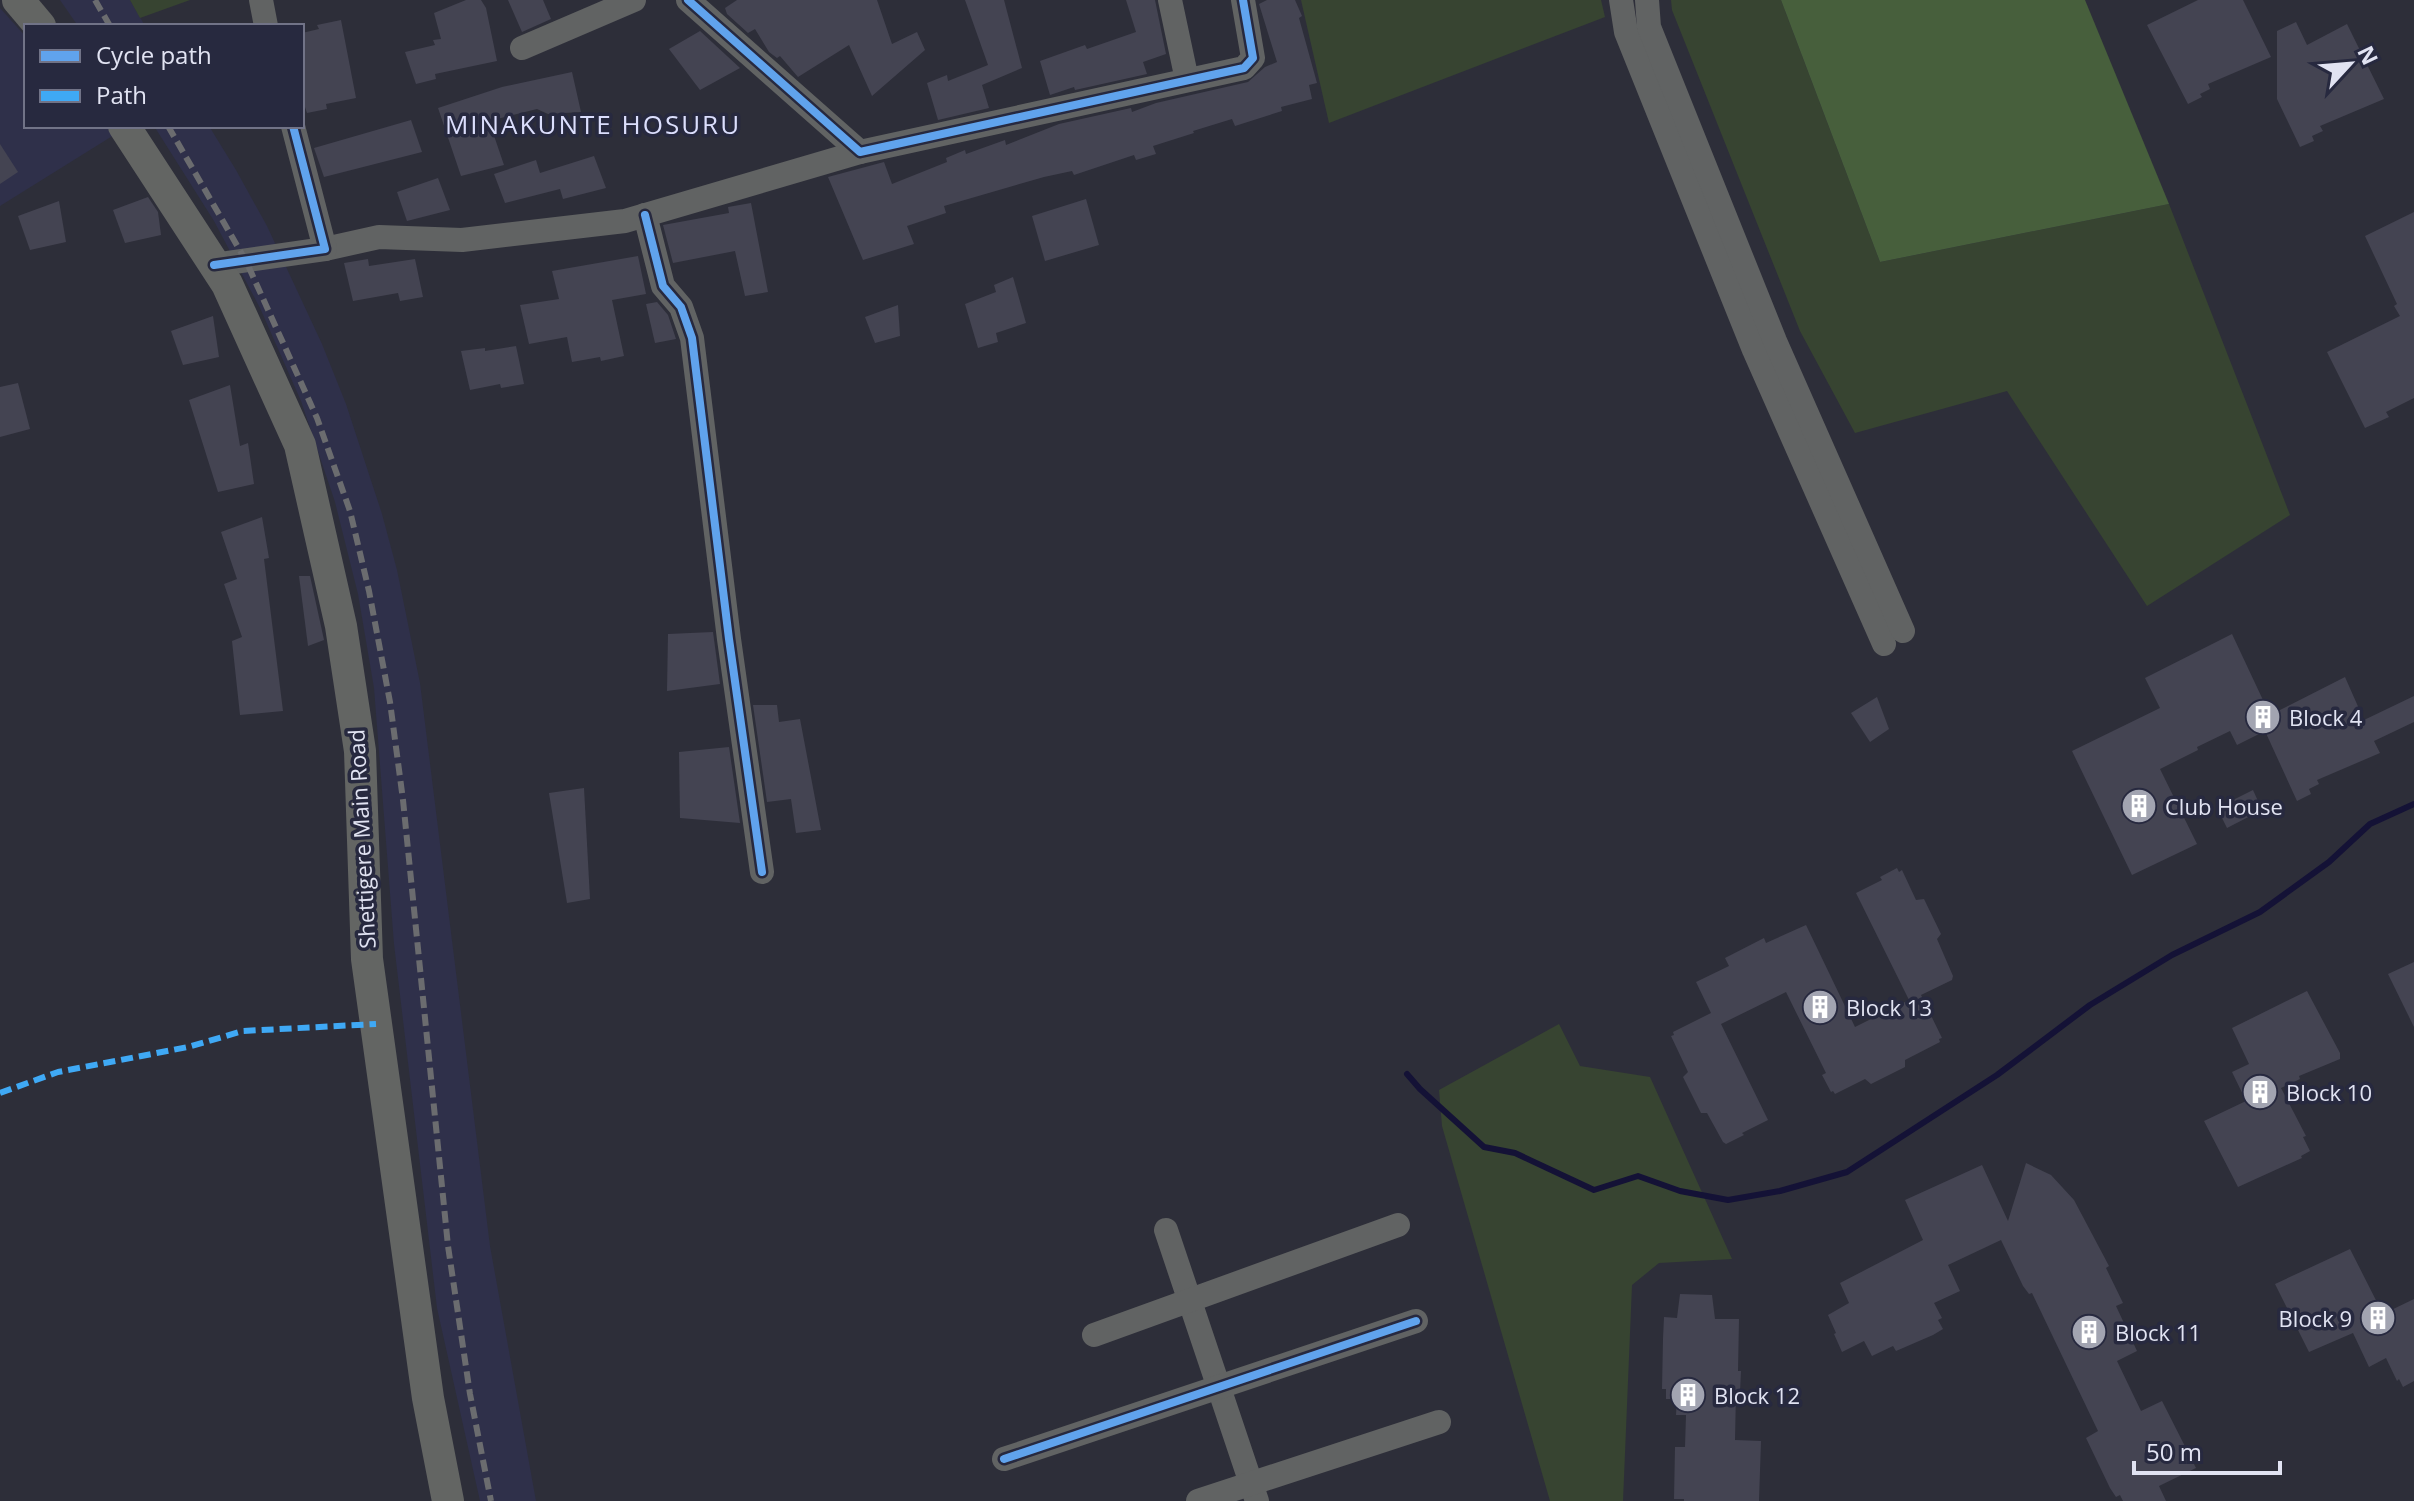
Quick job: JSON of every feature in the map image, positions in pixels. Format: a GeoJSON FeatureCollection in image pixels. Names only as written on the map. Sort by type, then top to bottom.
{"type":"FeatureCollection","features":[{"type":"Feature","properties":{"kind":"main road"},"geometry":{"type":"LineString","coordinates":[[18,0],[38,24]]}},
{"type":"Feature","properties":{"kind":"main road","name":"Shettigere Main Road"},"geometry":{"type":"LineString","coordinates":[[125,128],[227,284],[300,445],[341,626],[360,751],[367,959],[428,1398],[448,1501]]}},
{"type":"Feature","properties":{"kind":"street"},"geometry":{"type":"LineString","coordinates":[[261,0],[266,24]]}},
{"type":"Feature","properties":{"kind":"street"},"geometry":{"type":"LineString","coordinates":[[522,48],[634,0]]}},
{"type":"Feature","properties":{"kind":"street"},"geometry":{"type":"LineString","coordinates":[[688,0],[860,152]]}},
{"type":"Feature","properties":{"kind":"street"},"geometry":{"type":"LineString","coordinates":[[1170,0],[1187,80]]}},
{"type":"Feature","properties":{"kind":"street"},"geometry":{"type":"LineString","coordinates":[[214,265],[325,249],[379,237],[462,240],[625,221],[860,152],[1244,68],[1253,58],[1243,0]]}},
{"type":"Feature","properties":{"kind":"street"},"geometry":{"type":"LineString","coordinates":[[1621,0],[1640,16],[1894,638]]}},
{"type":"Feature","properties":{"kind":"street"},"geometry":{"type":"LineString","coordinates":[[294,128],[325,249]]}},
{"type":"Feature","properties":{"kind":"street"},"geometry":{"type":"LineString","coordinates":[[645,215],[663,286],[681,307],[692,338],[729,639],[762,872]]}},
{"type":"Feature","properties":{"kind":"street"},"geometry":{"type":"LineString","coordinates":[[1094,1335],[1398,1225]]}},
{"type":"Feature","properties":{"kind":"street"},"geometry":{"type":"LineString","coordinates":[[1166,1230],[1254,1492]]}},
{"type":"Feature","properties":{"kind":"street"},"geometry":{"type":"LineString","coordinates":[[1004,1459],[1416,1321]]}},
{"type":"Feature","properties":{"kind":"street"},"geometry":{"type":"LineString","coordinates":[[1198,1501],[1254,1492],[1439,1422]]}},
{"type":"Feature","properties":{"kind":"shaded area"},"geometry":{"type":"Polygon","coordinates":[[[60,0],[130,0],[144,24],[77,24],[60,0]]]}},
{"type":"Feature","properties":{"kind":"shaded area"},"geometry":{"type":"Polygon","coordinates":[[[0,8],[24,35],[24,128],[108,128],[114,135],[0,206],[0,8]]]}},
{"type":"Feature","properties":{"kind":"shaded area"},"geometry":{"type":"Polygon","coordinates":[[[155,128],[210,128],[236,170],[267,226],[322,344],[346,404],[382,514],[420,683],[490,1246],[536,1501],[480,1501],[437,1308],[394,944],[374,688],[358,594],[335,502],[301,401],[260,308],[214,221],[155,128]]]}},
{"type":"Feature","properties":{"kind":"green space"},"geometry":{"type":"Polygon","coordinates":[[[130,0],[190,0],[140,18],[130,0]]]}},
{"type":"Feature","properties":{"kind":"green space"},"geometry":{"type":"Polygon","coordinates":[[[1301,0],[1601,0],[1605,17],[1329,123],[1301,0]]]}},
{"type":"Feature","properties":{"kind":"green space"},"geometry":{"type":"Polygon","coordinates":[[[1671,0],[1781,0],[1880,262],[2169,204],[2290,515],[2147,606],[2007,391],[1855,433],[1800,331],[1672,10],[1671,0]]]}},
{"type":"Feature","properties":{"kind":"green space"},"geometry":{"type":"Polygon","coordinates":[[[1781,0],[2085,0],[2169,204],[1880,262],[1781,0]]]}},
{"type":"Feature","properties":{"kind":"green space"},"geometry":{"type":"Polygon","coordinates":[[[1559,1024],[1580,1066],[1650,1077],[1732,1259],[1659,1263],[1632,1285],[1623,1501],[1550,1501],[1442,1126],[1439,1090],[1559,1024]]]}},
{"type":"Feature","properties":{"kind":"building"},"geometry":{"type":"Polygon","coordinates":[[[466,0],[481,0],[486,8],[497,61],[435,74],[436,79],[416,84],[405,52],[435,45],[433,40],[441,39],[434,13],[466,0]]]}},
{"type":"Feature","properties":{"kind":"building"},"geometry":{"type":"Polygon","coordinates":[[[508,0],[543,0],[551,19],[522,32],[508,0]]]}},
{"type":"Feature","properties":{"kind":"building"},"geometry":{"type":"Polygon","coordinates":[[[737,0],[877,0],[892,44],[917,32],[925,50],[872,96],[849,45],[798,77],[780,56],[777,58],[769,52],[755,29],[748,33],[727,14],[725,8],[737,0]]]}},
{"type":"Feature","properties":{"kind":"building"},"geometry":{"type":"Polygon","coordinates":[[[965,0],[1004,0],[1022,68],[982,85],[989,108],[938,120],[927,83],[947,75],[948,81],[988,65],[965,0]]]}},
{"type":"Feature","properties":{"kind":"building"},"geometry":{"type":"Polygon","coordinates":[[[1126,0],[1155,0],[1166,54],[1143,62],[1147,74],[1075,90],[1074,87],[1050,95],[1040,61],[1136,32],[1126,0]]]}},
{"type":"Feature","properties":{"kind":"building"},"geometry":{"type":"Polygon","coordinates":[[[1267,0],[1295,0],[1302,16],[1299,18],[1317,83],[1309,85],[1312,99],[1281,107],[1282,111],[1235,126],[1232,119],[1193,131],[1153,146],[1156,154],[1136,160],[1134,155],[1074,175],[1072,171],[1044,177],[944,206],[946,213],[907,226],[914,244],[863,260],[828,177],[884,162],[892,184],[947,162],[946,158],[965,150],[966,154],[1005,140],[1006,145],[1059,124],[1131,108],[1132,112],[1156,103],[1248,82],[1265,67],[1277,62],[1259,4],[1267,0]]]}},
{"type":"Feature","properties":{"kind":"building"},"geometry":{"type":"Polygon","coordinates":[[[2198,0],[2243,0],[2271,57],[2208,84],[2210,89],[2200,94],[2202,97],[2188,104],[2147,25],[2198,0]]]}},
{"type":"Feature","properties":{"kind":"building"},"geometry":{"type":"Polygon","coordinates":[[[341,20],[356,98],[326,104],[327,109],[307,113],[304,104],[304,33],[319,29],[317,25],[341,20]]]}},
{"type":"Feature","properties":{"kind":"building"},"geometry":{"type":"Polygon","coordinates":[[[2296,22],[2307,45],[2347,24],[2384,99],[2320,126],[2323,131],[2312,136],[2314,141],[2300,147],[2277,99],[2277,31],[2296,22]]]}},
{"type":"Feature","properties":{"kind":"building"},"geometry":{"type":"Polygon","coordinates":[[[700,31],[740,68],[700,90],[669,49],[700,31]]]}},
{"type":"Feature","properties":{"kind":"building"},"geometry":{"type":"Polygon","coordinates":[[[572,72],[581,112],[548,114],[537,109],[489,121],[504,165],[461,176],[438,108],[502,87],[572,72]]]}},
{"type":"Feature","properties":{"kind":"building"},"geometry":{"type":"Polygon","coordinates":[[[411,120],[422,152],[324,177],[314,148],[411,120]]]}},
{"type":"Feature","properties":{"kind":"building"},"geometry":{"type":"Polygon","coordinates":[[[0,144],[18,172],[0,184],[0,144]]]}},
{"type":"Feature","properties":{"kind":"building"},"geometry":{"type":"Polygon","coordinates":[[[594,156],[606,188],[563,199],[560,189],[505,203],[494,174],[536,160],[540,173],[594,156]]]}},
{"type":"Feature","properties":{"kind":"building"},"geometry":{"type":"Polygon","coordinates":[[[438,178],[450,210],[407,221],[397,192],[438,178]]]}},
{"type":"Feature","properties":{"kind":"building"},"geometry":{"type":"Polygon","coordinates":[[[148,197],[158,212],[161,235],[125,243],[113,210],[148,197]]]}},
{"type":"Feature","properties":{"kind":"building"},"geometry":{"type":"Polygon","coordinates":[[[1086,199],[1099,245],[1045,261],[1032,216],[1086,199]]]}},
{"type":"Feature","properties":{"kind":"building"},"geometry":{"type":"Polygon","coordinates":[[[59,201],[66,242],[30,250],[18,216],[59,201]]]}},
{"type":"Feature","properties":{"kind":"building"},"geometry":{"type":"Polygon","coordinates":[[[751,203],[768,292],[745,296],[735,251],[673,263],[663,225],[729,213],[728,207],[751,203]]]}},
{"type":"Feature","properties":{"kind":"building"},"geometry":{"type":"Polygon","coordinates":[[[2414,212],[2414,398],[2386,412],[2389,417],[2365,428],[2327,352],[2400,316],[2365,236],[2414,212]]]}},
{"type":"Feature","properties":{"kind":"building"},"geometry":{"type":"Polygon","coordinates":[[[638,256],[646,294],[612,300],[624,356],[572,362],[567,337],[529,344],[520,305],[559,299],[552,271],[638,256]]]}},
{"type":"Feature","properties":{"kind":"building"},"geometry":{"type":"Polygon","coordinates":[[[368,259],[369,266],[415,259],[423,297],[400,301],[398,293],[353,301],[344,263],[368,259]]]}},
{"type":"Feature","properties":{"kind":"building"},"geometry":{"type":"Polygon","coordinates":[[[1013,277],[1026,323],[996,333],[998,342],[978,348],[965,304],[996,292],[994,285],[1013,277]]]}},
{"type":"Feature","properties":{"kind":"building"},"geometry":{"type":"Polygon","coordinates":[[[657,302],[668,315],[676,339],[655,343],[646,304],[657,302]]]}},
{"type":"Feature","properties":{"kind":"building"},"geometry":{"type":"Polygon","coordinates":[[[898,305],[900,336],[875,343],[865,317],[898,305]]]}},
{"type":"Feature","properties":{"kind":"building"},"geometry":{"type":"Polygon","coordinates":[[[213,316],[219,357],[183,365],[171,331],[213,316]]]}},
{"type":"Feature","properties":{"kind":"building"},"geometry":{"type":"Polygon","coordinates":[[[516,346],[524,384],[501,388],[500,384],[470,390],[461,351],[516,346]]]}},
{"type":"Feature","properties":{"kind":"building"},"geometry":{"type":"Polygon","coordinates":[[[18,383],[30,429],[0,437],[0,387],[18,383]]]}},
{"type":"Feature","properties":{"kind":"building"},"geometry":{"type":"Polygon","coordinates":[[[230,385],[240,446],[248,443],[254,484],[218,492],[189,400],[230,385]]]}},
{"type":"Feature","properties":{"kind":"building"},"geometry":{"type":"Polygon","coordinates":[[[262,517],[269,558],[264,559],[283,711],[240,715],[232,641],[242,637],[224,584],[237,579],[221,532],[262,517]]]}},
{"type":"Feature","properties":{"kind":"building"},"geometry":{"type":"Polygon","coordinates":[[[299,576],[310,576],[324,640],[308,646],[299,576]]]}},
{"type":"Feature","properties":{"kind":"building"},"geometry":{"type":"Polygon","coordinates":[[[713,632],[720,684],[667,691],[668,634],[713,632]]]}},
{"type":"Feature","properties":{"kind":"building"},"geometry":{"type":"Polygon","coordinates":[[[2232,634],[2270,715],[2345,677],[2364,720],[2414,696],[2414,722],[2374,741],[2380,753],[2317,780],[2319,784],[2309,789],[2311,794],[2297,801],[2265,731],[2237,745],[2230,731],[2197,747],[2198,750],[2160,769],[2197,844],[2132,875],[2072,751],[2160,708],[2145,678],[2232,634]]]}},
{"type":"Feature","properties":{"kind":"building"},"geometry":{"type":"Polygon","coordinates":[[[1877,697],[1889,729],[1870,742],[1851,713],[1877,697]]]}},
{"type":"Feature","properties":{"kind":"building"},"geometry":{"type":"Polygon","coordinates":[[[753,705],[777,705],[779,722],[800,719],[821,830],[796,833],[791,799],[767,802],[753,705]]]}},
{"type":"Feature","properties":{"kind":"building"},"geometry":{"type":"Polygon","coordinates":[[[729,747],[740,823],[680,818],[679,752],[729,747]]]}},
{"type":"Feature","properties":{"kind":"building"},"geometry":{"type":"Polygon","coordinates":[[[584,788],[590,899],[567,903],[549,793],[584,788]]]}},
{"type":"Feature","properties":{"kind":"building"},"geometry":{"type":"Polygon","coordinates":[[[2253,790],[2262,810],[2227,828],[2217,808],[2253,790]]]}},
{"type":"Feature","properties":{"kind":"building","name":"Block 13"},"geometry":{"type":"Polygon","coordinates":[[[1897,868],[1899,872],[1902,870],[1916,900],[1924,899],[1941,934],[1937,939],[1953,976],[1952,980],[1921,995],[1942,1038],[1940,1042],[1905,1060],[1905,1067],[1871,1084],[1865,1079],[1835,1094],[1822,1075],[1826,1073],[1786,992],[1721,1024],[1768,1120],[1726,1144],[1707,1113],[1701,1113],[1683,1077],[1688,1072],[1671,1036],[1673,1032],[1711,1013],[1696,982],[1729,966],[1725,958],[1764,938],[1766,943],[1806,925],[1855,1027],[1909,1000],[1856,893],[1882,880],[1880,877],[1897,868]]]}},
{"type":"Feature","properties":{"kind":"building"},"geometry":{"type":"Polygon","coordinates":[[[2414,962],[2414,1027],[2388,974],[2414,962]]]}},
{"type":"Feature","properties":{"kind":"building","name":"Block 10"},"geometry":{"type":"Polygon","coordinates":[[[2307,991],[2340,1053],[2340,1059],[2299,1076],[2300,1079],[2281,1088],[2306,1136],[2303,1137],[2310,1151],[2302,1158],[2238,1187],[2204,1121],[2246,1101],[2232,1072],[2249,1064],[2232,1028],[2307,991]]]}},
{"type":"Feature","properties":{"kind":"building","name":"Block 11"},"geometry":{"type":"Polygon","coordinates":[[[2026,1163],[2051,1175],[2074,1200],[2109,1266],[2106,1268],[2123,1303],[2116,1306],[2137,1351],[2117,1361],[2141,1411],[2162,1401],[2196,1468],[2159,1486],[2166,1501],[2123,1501],[2110,1488],[2086,1438],[2098,1431],[2032,1293],[2029,1294],[2023,1286],[2001,1240],[1948,1265],[1960,1291],[1934,1303],[1942,1318],[1938,1320],[1943,1329],[1933,1335],[1896,1351],[1893,1346],[1872,1356],[1864,1341],[1842,1352],[1834,1334],[1828,1315],[1849,1303],[1840,1283],[1923,1240],[1905,1200],[1982,1165],[2008,1221],[2026,1163]]]}},
{"type":"Feature","properties":{"kind":"building","name":"Block 9"},"geometry":{"type":"Polygon","coordinates":[[[2350,1249],[2383,1314],[2414,1299],[2414,1381],[2403,1387],[2386,1358],[2369,1367],[2353,1333],[2309,1352],[2275,1284],[2350,1249]]]}},
{"type":"Feature","properties":{"kind":"building","name":"Block 12"},"geometry":{"type":"Polygon","coordinates":[[[1680,1294],[1712,1295],[1715,1319],[1739,1319],[1738,1371],[1741,1371],[1740,1392],[1736,1392],[1735,1440],[1761,1441],[1759,1501],[1674,1499],[1675,1447],[1685,1447],[1686,1415],[1676,1415],[1677,1399],[1666,1399],[1666,1389],[1662,1389],[1663,1339],[1664,1317],[1677,1318],[1680,1294]]]}},
{"type":"Feature","properties":{"kind":"waterway"},"geometry":{"type":"LineString","coordinates":[[1407,1074],[1484,1147],[1515,1153],[1594,1190],[1638,1176],[1680,1191],[1728,1200],[1780,1191],[1847,1172],[1997,1075],[2090,1005],[2172,955],[2260,912],[2329,862],[2370,824],[2414,804]]}},
{"type":"Feature","properties":{"kind":"railway"},"geometry":{"type":"LineString","coordinates":[[95,0],[109,24]]}},
{"type":"Feature","properties":{"kind":"railway"},"geometry":{"type":"LineString","coordinates":[[169,128],[246,261],[317,418],[350,511],[369,591],[390,702],[403,800],[448,1246],[470,1394],[491,1501]]}},
{"type":"Feature","properties":{"kind":"marked path"},"geometry":{"type":"LineString","coordinates":[[0,1093],[58,1072],[188,1047],[243,1031],[376,1024]]}},
{"type":"Feature","properties":{"kind":"cycle path"},"geometry":{"type":"LineString","coordinates":[[688,0],[860,152],[1244,68],[1253,58],[1243,0]]}},
{"type":"Feature","properties":{"kind":"cycle path"},"geometry":{"type":"LineString","coordinates":[[214,265],[325,249],[294,128]]}},
{"type":"Feature","properties":{"kind":"cycle path"},"geometry":{"type":"LineString","coordinates":[[645,215],[663,286],[681,307],[692,338],[729,639],[762,872]]}},
{"type":"Feature","properties":{"kind":"cycle path"},"geometry":{"type":"LineString","coordinates":[[1004,1459],[1416,1321]]}},
{"type":"Feature","properties":{"kind":"place","name":"Block 4"},"geometry":{"type":"Point","coordinates":[2263,717]}},
{"type":"Feature","properties":{"kind":"place","name":"Club House"},"geometry":{"type":"Point","coordinates":[2139,806]}},
{"type":"Feature","properties":{"kind":"place","name":"Block 13"},"geometry":{"type":"Point","coordinates":[1820,1007]}},
{"type":"Feature","properties":{"kind":"place","name":"Block 10"},"geometry":{"type":"Point","coordinates":[2260,1092]}},
{"type":"Feature","properties":{"kind":"place","name":"Block 9"},"geometry":{"type":"Point","coordinates":[2378,1318]}},
{"type":"Feature","properties":{"kind":"place","name":"Block 11"},"geometry":{"type":"Point","coordinates":[2089,1332]}},
{"type":"Feature","properties":{"kind":"place","name":"Block 12"},"geometry":{"type":"Point","coordinates":[1688,1395]}},
{"type":"Feature","properties":{"kind":"district","name":"MINAKUNTE HOSURU"},"geometry":{"type":"Point","coordinates":[593,124]}}]}
